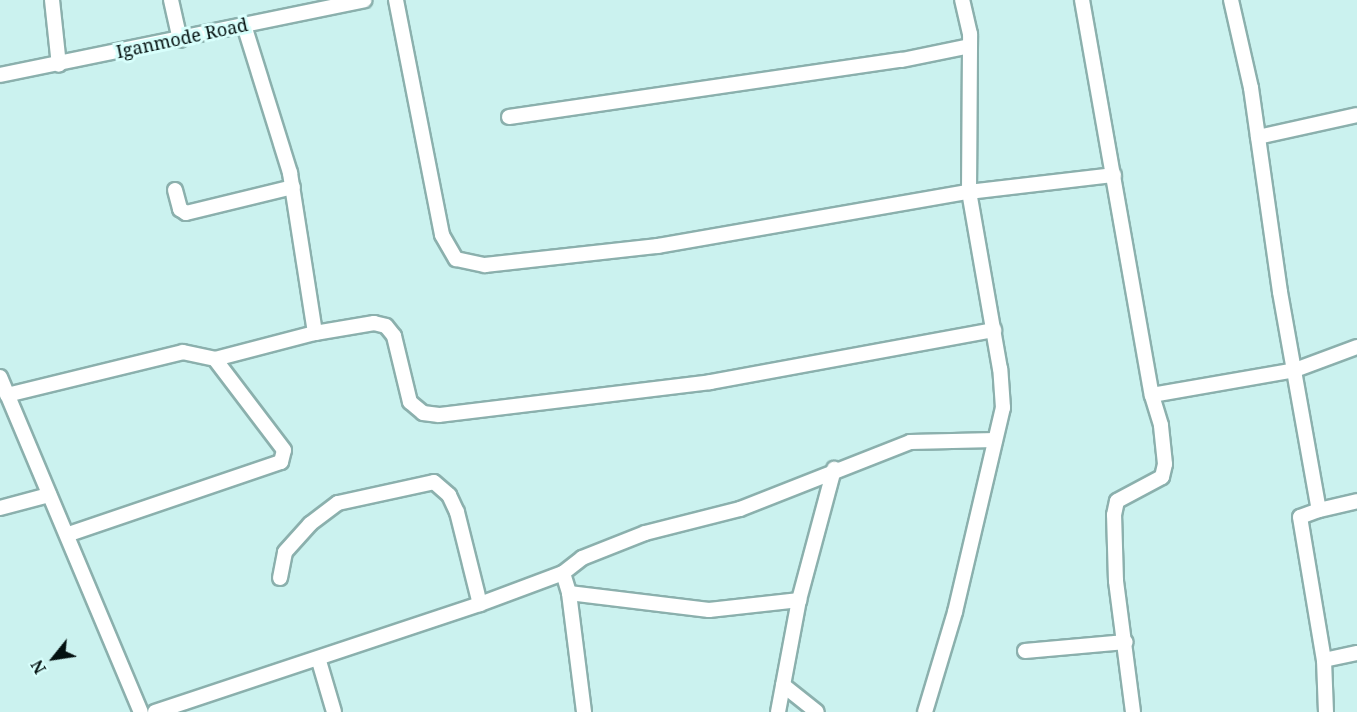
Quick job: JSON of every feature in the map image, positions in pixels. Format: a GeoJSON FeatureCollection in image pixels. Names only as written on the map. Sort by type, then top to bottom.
{"type":"FeatureCollection","features":[{"type":"Feature","properties":{"kind":"street"},"geometry":{"type":"LineString","coordinates":[[52,0],[59,65]]}},
{"type":"Feature","properties":{"kind":"street"},"geometry":{"type":"LineString","coordinates":[[171,0],[180,40]]}},
{"type":"Feature","properties":{"kind":"street","name":"Iganmode Road"},"geometry":{"type":"LineString","coordinates":[[0,75],[59,65],[364,0]]}},
{"type":"Feature","properties":{"kind":"street"},"geometry":{"type":"LineString","coordinates":[[396,0],[442,234],[456,259],[485,265],[658,246],[969,192],[1114,175]]}},
{"type":"Feature","properties":{"kind":"street"},"geometry":{"type":"LineString","coordinates":[[924,712],[955,612],[1003,408],[994,330],[969,192],[966,124],[970,46],[963,0]]}},
{"type":"Feature","properties":{"kind":"street"},"geometry":{"type":"LineString","coordinates":[[1082,0],[1152,395],[1161,425],[1165,464],[1162,477],[1117,501],[1114,515],[1116,581],[1126,642],[1133,712]]}},
{"type":"Feature","properties":{"kind":"street"},"geometry":{"type":"LineString","coordinates":[[1231,0],[1258,137],[1319,510]]}},
{"type":"Feature","properties":{"kind":"street"},"geometry":{"type":"LineString","coordinates":[[244,25],[293,187],[315,333]]}},
{"type":"Feature","properties":{"kind":"street"},"geometry":{"type":"LineString","coordinates":[[509,117],[902,60],[970,46]]}},
{"type":"Feature","properties":{"kind":"street"},"geometry":{"type":"LineString","coordinates":[[1258,137],[1357,115]]}},
{"type":"Feature","properties":{"kind":"street"},"geometry":{"type":"LineString","coordinates":[[175,190],[180,209],[186,213],[293,187]]}},
{"type":"Feature","properties":{"kind":"street"},"geometry":{"type":"LineString","coordinates":[[7,395],[183,352],[215,359],[315,333],[374,322],[386,326],[394,336],[410,402],[423,413],[439,415],[710,382],[994,330]]}},
{"type":"Feature","properties":{"kind":"street"},"geometry":{"type":"LineString","coordinates":[[1152,395],[1295,370],[1357,347]]}},
{"type":"Feature","properties":{"kind":"street"},"geometry":{"type":"LineString","coordinates":[[69,534],[285,458],[284,450],[215,359]]}},
{"type":"Feature","properties":{"kind":"street"},"geometry":{"type":"LineString","coordinates":[[0,377],[49,495],[69,534],[141,712]]}},
{"type":"Feature","properties":{"kind":"street"},"geometry":{"type":"LineString","coordinates":[[155,712],[319,660],[480,604],[563,573],[582,558],[645,533],[740,509],[834,469],[910,442],[995,440]]}},
{"type":"Feature","properties":{"kind":"street"},"geometry":{"type":"LineString","coordinates":[[778,712],[799,600],[834,469]]}},
{"type":"Feature","properties":{"kind":"street"},"geometry":{"type":"LineString","coordinates":[[280,578],[285,552],[310,524],[338,503],[434,482],[449,495],[457,512],[480,604]]}},
{"type":"Feature","properties":{"kind":"street"},"geometry":{"type":"LineString","coordinates":[[0,508],[49,495]]}},
{"type":"Feature","properties":{"kind":"street"},"geometry":{"type":"LineString","coordinates":[[1326,712],[1324,660],[1300,516],[1357,501]]}},
{"type":"Feature","properties":{"kind":"street"},"geometry":{"type":"LineString","coordinates":[[563,573],[569,593],[584,712]]}},
{"type":"Feature","properties":{"kind":"street"},"geometry":{"type":"LineString","coordinates":[[569,593],[709,610],[799,600]]}},
{"type":"Feature","properties":{"kind":"street"},"geometry":{"type":"LineString","coordinates":[[1025,651],[1126,642]]}},
{"type":"Feature","properties":{"kind":"street"},"geometry":{"type":"LineString","coordinates":[[1324,660],[1357,653]]}},
{"type":"Feature","properties":{"kind":"street"},"geometry":{"type":"LineString","coordinates":[[319,660],[334,712]]}},
{"type":"Feature","properties":{"kind":"street"},"geometry":{"type":"LineString","coordinates":[[783,685],[817,712]]}}]}
